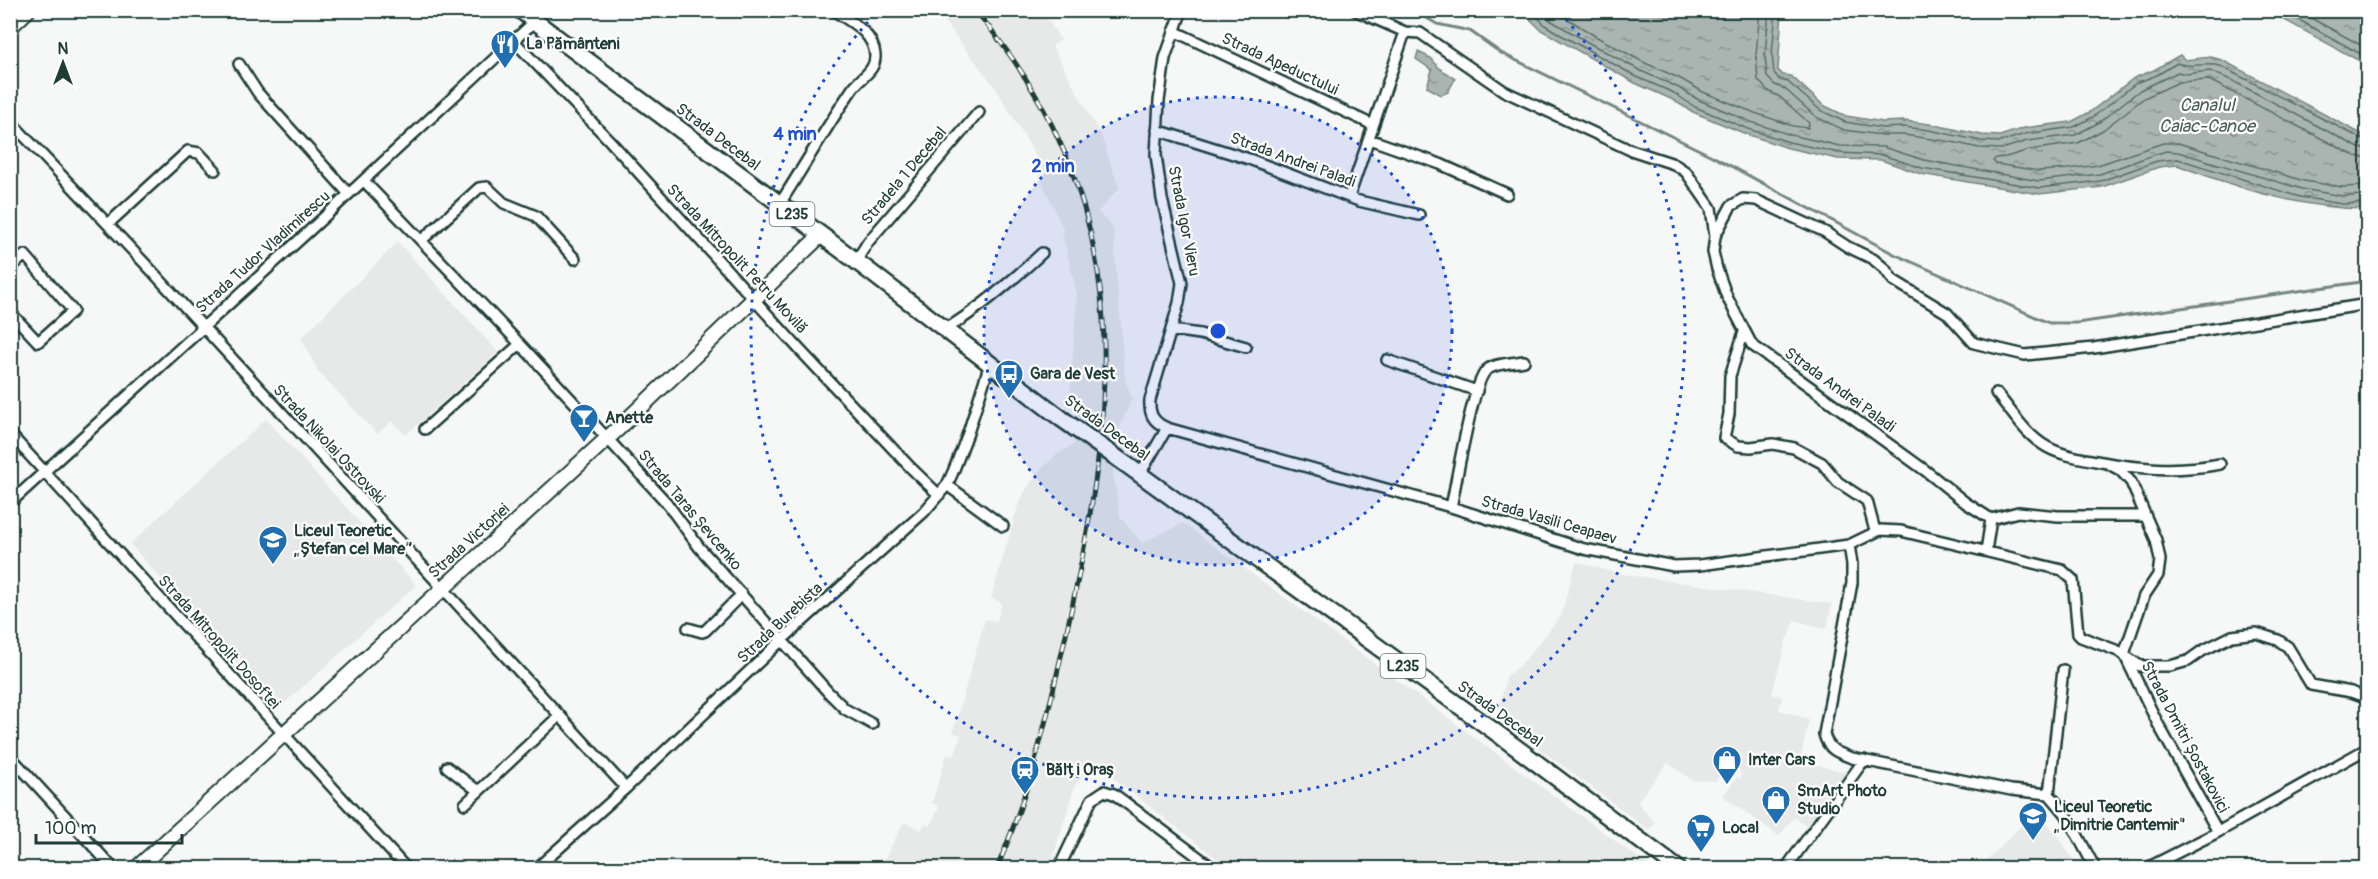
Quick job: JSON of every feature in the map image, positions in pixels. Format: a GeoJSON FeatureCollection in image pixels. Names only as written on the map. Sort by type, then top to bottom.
{"type":"FeatureCollection","features":[{"type":"Feature","properties":{"kind":"main road","name":"Strada Decebal"},"geometry":{"type":"LineString","coordinates":[[520,10],[946,329],[1062,419],[1494,731],[1677,868]]}},
{"type":"Feature","properties":{"kind":"street"},"geometry":{"type":"LineString","coordinates":[[10,27],[28,10]]}},
{"type":"Feature","properties":{"kind":"street"},"geometry":{"type":"LineString","coordinates":[[779,205],[852,91],[874,64],[875,53],[871,41],[856,25],[833,10]]}},
{"type":"Feature","properties":{"kind":"street","name":"Strada Igor Vieru"},"geometry":{"type":"LineString","coordinates":[[1167,428],[1152,417],[1150,406],[1152,392],[1179,303],[1182,278],[1157,175],[1157,130],[1165,58],[1182,10]]}},
{"type":"Feature","properties":{"kind":"street"},"geometry":{"type":"LineString","coordinates":[[1355,10],[1405,32],[1420,33],[1504,91],[1628,149],[1674,165],[1686,172],[1711,208],[1715,236]]}},
{"type":"Feature","properties":{"kind":"street","name":"Strada Tudor Vladimirescu"},"geometry":{"type":"LineString","coordinates":[[10,503],[350,194],[535,21]]}},
{"type":"Feature","properties":{"kind":"street","name":"Strada Apeductului"},"geometry":{"type":"LineString","coordinates":[[1174,31],[1372,124]]}},
{"type":"Feature","properties":{"kind":"street"},"geometry":{"type":"LineString","coordinates":[[1349,197],[1405,32]]}},
{"type":"Feature","properties":{"kind":"street","name":"Strada Mitropolit Petru Movilă"},"geometry":{"type":"LineString","coordinates":[[515,42],[610,141],[910,467],[939,495]]}},
{"type":"Feature","properties":{"kind":"street"},"geometry":{"type":"LineString","coordinates":[[239,64],[258,93],[350,194]]}},
{"type":"Feature","properties":{"kind":"street","name":"Stradela 1 Decebal"},"geometry":{"type":"LineString","coordinates":[[855,261],[979,112]]}},
{"type":"Feature","properties":{"kind":"street","name":"Strada Nikolai Ostrovski"},"geometry":{"type":"LineString","coordinates":[[10,121],[108,224],[626,788]]}},
{"type":"Feature","properties":{"kind":"street","name":"Strada Andrei Paladi"},"geometry":{"type":"LineString","coordinates":[[1157,130],[1249,159],[1349,197],[1419,215]]}},
{"type":"Feature","properties":{"kind":"street"},"geometry":{"type":"LineString","coordinates":[[1369,138],[1440,164],[1508,194]]}},
{"type":"Feature","properties":{"kind":"street"},"geometry":{"type":"LineString","coordinates":[[108,224],[188,150],[199,153],[214,170]]}},
{"type":"Feature","properties":{"kind":"street","name":"Strada Taras Șevcenko"},"geometry":{"type":"LineString","coordinates":[[364,181],[607,437],[666,502],[699,547],[837,702],[872,724]]}},
{"type":"Feature","properties":{"kind":"street"},"geometry":{"type":"LineString","coordinates":[[422,240],[479,188],[487,187],[504,203],[536,216],[575,259]]}},
{"type":"Feature","properties":{"kind":"street"},"geometry":{"type":"LineString","coordinates":[[1715,236],[1731,206],[1743,199],[1756,200],[1825,231],[1848,247],[1873,259],[1886,269],[1893,280],[1947,313],[1974,343],[2025,355],[2094,348],[2367,304]]}},
{"type":"Feature","properties":{"kind":"street","name":"Strada Victoriei"},"geometry":{"type":"LineString","coordinates":[[137,868],[607,437],[756,299],[821,235]]}},
{"type":"Feature","properties":{"kind":"street","name":"Strada Andrei Paladi"},"geometry":{"type":"LineString","coordinates":[[1715,236],[1713,252],[1727,297],[1752,345],[1991,519]]}},
{"type":"Feature","properties":{"kind":"street"},"geometry":{"type":"LineString","coordinates":[[946,329],[995,295],[1042,253]]}},
{"type":"Feature","properties":{"kind":"street"},"geometry":{"type":"LineString","coordinates":[[10,268],[25,255],[73,311],[38,342],[10,312]]}},
{"type":"Feature","properties":{"kind":"street"},"geometry":{"type":"LineString","coordinates":[[1171,330],[1200,334],[1246,347]]}},
{"type":"Feature","properties":{"kind":"street"},"geometry":{"type":"LineString","coordinates":[[1744,330],[1730,376],[1729,414],[1724,438],[1732,444],[1748,447],[1773,444],[1788,446],[1822,463],[1838,482],[1867,501],[1875,531],[1886,529],[1901,531],[2045,564],[2069,574],[2075,588],[2078,634],[2081,638],[2124,654],[2140,666],[2177,665],[2188,662],[2224,639],[2243,633],[2256,633],[2278,640],[2288,647],[2311,685],[2351,692],[2367,698]]}},
{"type":"Feature","properties":{"kind":"street"},"geometry":{"type":"LineString","coordinates":[[425,429],[520,344]]}},
{"type":"Feature","properties":{"kind":"street"},"geometry":{"type":"LineString","coordinates":[[1387,360],[1477,391]]}},
{"type":"Feature","properties":{"kind":"street"},"geometry":{"type":"LineString","coordinates":[[1450,507],[1483,373],[1489,368],[1524,361]]}},
{"type":"Feature","properties":{"kind":"street","name":"Strada Burebista"},"geometry":{"type":"LineString","coordinates":[[537,868],[626,788],[783,639],[899,536],[939,495],[947,485],[962,452],[990,363]]}},
{"type":"Feature","properties":{"kind":"street"},"geometry":{"type":"LineString","coordinates":[[1996,393],[2021,424],[2046,447],[2065,454],[2109,464],[2164,470],[2220,464]]}},
{"type":"Feature","properties":{"kind":"street"},"geometry":{"type":"LineString","coordinates":[[1134,470],[1167,428]]}},
{"type":"Feature","properties":{"kind":"street","name":"Strada Vasili Ceapaev"},"geometry":{"type":"LineString","coordinates":[[1167,428],[1450,507],[1584,549],[1674,566],[1850,545],[1875,531]]}},
{"type":"Feature","properties":{"kind":"street","name":"Strada Mitropolit Dosoftei"},"geometry":{"type":"LineString","coordinates":[[10,434],[406,868]]}},
{"type":"Feature","properties":{"kind":"street","name":"Strada Dmitri Șostakovici"},"geometry":{"type":"LineString","coordinates":[[2109,464],[2120,470],[2131,482],[2156,540],[2160,566],[2156,579],[2144,596],[2124,654],[2157,724],[2218,832]]}},
{"type":"Feature","properties":{"kind":"street"},"geometry":{"type":"LineString","coordinates":[[947,485],[1003,526]]}},
{"type":"Feature","properties":{"kind":"street"},"geometry":{"type":"LineString","coordinates":[[1986,551],[1991,519],[2018,512],[2067,516],[2145,516]]}},
{"type":"Feature","properties":{"kind":"street"},"geometry":{"type":"LineString","coordinates":[[1850,545],[1852,583],[1824,734],[1829,746],[1837,753],[1864,760],[2011,790],[2049,794],[2066,814],[2095,868]]}},
{"type":"Feature","properties":{"kind":"street"},"geometry":{"type":"LineString","coordinates":[[688,628],[699,632],[705,631],[742,594]]}},
{"type":"Feature","properties":{"kind":"street"},"geometry":{"type":"LineString","coordinates":[[2049,794],[2063,670]]}},
{"type":"Feature","properties":{"kind":"street"},"geometry":{"type":"LineString","coordinates":[[465,804],[558,716]]}},
{"type":"Feature","properties":{"kind":"street"},"geometry":{"type":"LineString","coordinates":[[2147,868],[2218,832],[2367,748]]}},
{"type":"Feature","properties":{"kind":"street"},"geometry":{"type":"LineString","coordinates":[[10,756],[113,868]]}},
{"type":"Feature","properties":{"kind":"street"},"geometry":{"type":"LineString","coordinates":[[1786,868],[1864,760]]}},
{"type":"Feature","properties":{"kind":"street"},"geometry":{"type":"LineString","coordinates":[[447,767],[478,791]]}},
{"type":"Feature","properties":{"kind":"street"},"geometry":{"type":"LineString","coordinates":[[1059,868],[1092,800],[1104,791],[1114,794],[1213,868]]}},
{"type":"Feature","properties":{"kind":"shaded area"},"geometry":{"type":"Polygon","coordinates":[[[936,11],[1042,11],[1061,40],[1052,46],[1102,138],[1119,188],[1098,212],[1113,228],[1125,380],[1132,398],[1118,431],[1113,474],[1120,517],[1142,543],[1183,523],[1652,868],[1229,868],[1094,763],[1075,785],[1050,868],[880,868],[904,822],[921,830],[925,824],[930,826],[939,807],[932,803],[947,754],[954,756],[961,735],[953,732],[985,619],[997,621],[1002,603],[991,598],[1019,503],[1039,471],[1055,456],[1074,444],[1080,407],[1070,400],[1077,294],[1063,236],[1064,231],[1039,175],[1041,165],[995,87],[936,11]]]}},
{"type":"Feature","properties":{"kind":"shaded area"},"geometry":{"type":"Polygon","coordinates":[[[398,242],[498,352],[406,435],[392,421],[377,434],[318,371],[301,338],[398,242]]]}},
{"type":"Feature","properties":{"kind":"shaded area","name":"Liceul Teoretic „Ștefan cel Mare”"},"geometry":{"type":"Polygon","coordinates":[[[266,419],[416,585],[278,709],[130,544],[266,419]]]}},
{"type":"Feature","properties":{"kind":"shaded area"},"geometry":{"type":"Polygon","coordinates":[[[1576,562],[1622,574],[1832,604],[1827,629],[1794,620],[1789,637],[1787,637],[1772,694],[1782,697],[1779,710],[1809,719],[1800,761],[1850,773],[1810,829],[1794,817],[1779,836],[1723,796],[1737,777],[1741,778],[1736,755],[1716,781],[1692,780],[1668,763],[1637,802],[1655,823],[1649,830],[1497,717],[1507,675],[1520,666],[1561,616],[1576,562]]]}},
{"type":"Feature","properties":{"kind":"shaded area","name":"Liceul Teoretic „Dimitrie Cantemir\""},"geometry":{"type":"Polygon","coordinates":[[[2031,810],[2040,812],[2079,868],[1979,868],[2031,816],[2031,810]]]}},
{"type":"Feature","properties":{"kind":"water","name":"Canalul Caiac-Canoe"},"geometry":{"type":"Polygon","coordinates":[[[1522,11],[1782,11],[1778,70],[1783,75],[1791,76],[1823,105],[1846,116],[1883,122],[1904,121],[1930,124],[1982,135],[2000,136],[2024,128],[2071,122],[2090,112],[2134,78],[2180,55],[2185,60],[2211,57],[2222,60],[2367,137],[2367,209],[2318,205],[2270,196],[2177,165],[2159,167],[2102,187],[2039,194],[1921,174],[1881,160],[1838,159],[1788,148],[1693,112],[1635,83],[1541,30],[1522,11]]]}},
{"type":"Feature","properties":{"kind":"water"},"geometry":{"type":"Polygon","coordinates":[[[2268,11],[2367,11],[2367,65],[2268,11]]]}},
{"type":"Feature","properties":{"kind":"water"},"geometry":{"type":"Polygon","coordinates":[[[1418,52],[1431,58],[1439,68],[1455,79],[1448,92],[1441,95],[1427,87],[1432,70],[1416,59],[1418,52]]]}},
{"type":"Feature","properties":{"kind":"waterway"},"geometry":{"type":"LineString","coordinates":[[1413,10],[1437,24],[1470,31],[1501,53],[1716,158],[1894,254],[2049,323],[2077,323],[2368,281]]}},
{"type":"Feature","properties":{"kind":"railway"},"geometry":{"type":"LineString","coordinates":[[975,10],[1027,81],[1064,152],[1089,225],[1101,299],[1104,375],[1099,452],[1087,533],[1070,616],[1048,713],[1030,776],[997,868]]}},
{"type":"Feature","properties":{"kind":"place","name":"La Pământeni"},"geometry":{"type":"Point","coordinates":[505,70]}},
{"type":"Feature","properties":{"kind":"place","name":"Gara de Vest"},"geometry":{"type":"Point","coordinates":[1009,400]}},
{"type":"Feature","properties":{"kind":"place","name":"Anette"},"geometry":{"type":"Point","coordinates":[584,444]}},
{"type":"Feature","properties":{"kind":"place","name":"Liceul Teoretic „Ștefan cel Mare”"},"geometry":{"type":"Point","coordinates":[273,566]}},
{"type":"Feature","properties":{"kind":"place","name":"Inter Cars"},"geometry":{"type":"Point","coordinates":[1727,786]}},
{"type":"Feature","properties":{"kind":"place","name":"Bălți Oraș"},"geometry":{"type":"Point","coordinates":[1025,796]}},
{"type":"Feature","properties":{"kind":"place","name":"SmArt Photo Studio"},"geometry":{"type":"Point","coordinates":[1776,826]}},
{"type":"Feature","properties":{"kind":"place","name":"Liceul Teoretic „Dimitrie Cantemir\""},"geometry":{"type":"Point","coordinates":[2033,842]}},
{"type":"Feature","properties":{"kind":"place","name":"Local"},"geometry":{"type":"Point","coordinates":[1701,854]}}]}
